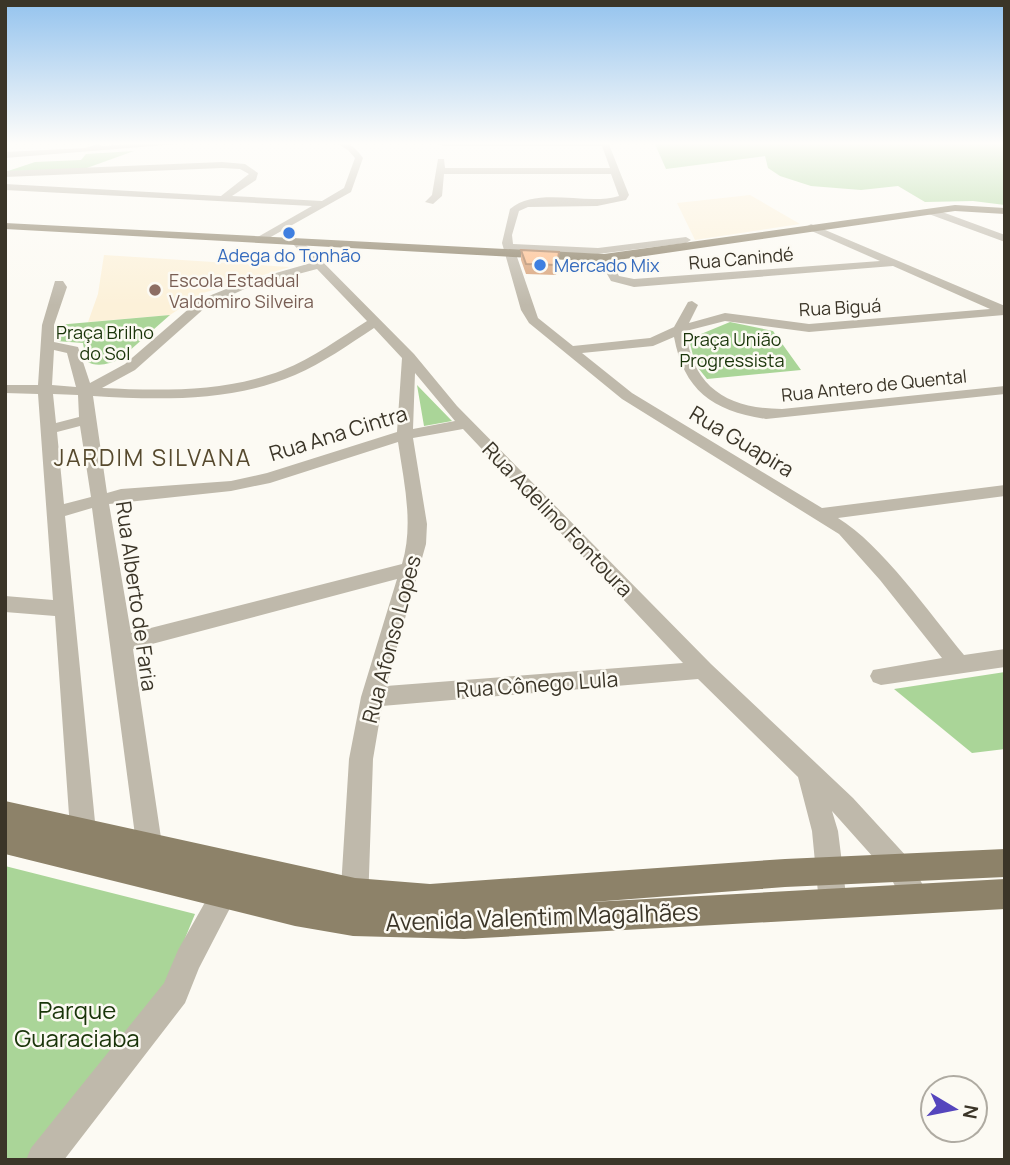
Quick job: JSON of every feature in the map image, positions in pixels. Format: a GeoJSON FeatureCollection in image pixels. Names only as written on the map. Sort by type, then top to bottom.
{"type":"FeatureCollection","features":[{"type":"Feature","properties":{"kind":"main road"},"geometry":{"type":"LineString","coordinates":[[5,226],[604,258],[811,227],[964,208],[1005,211]]}},
{"type":"Feature","properties":{"kind":"main road","name":"Avenida Valentim Magalhães"},"geometry":{"type":"LineString","coordinates":[[5,814],[153,876],[225,894],[354,907],[464,925],[1005,894]]}},
{"type":"Feature","properties":{"kind":"main road","name":"Avenida Valentim Magalhães"},"geometry":{"type":"LineString","coordinates":[[5,840],[150,847],[239,867],[354,907],[429,899],[830,871],[1005,863]]}},
{"type":"Feature","properties":{"kind":"street"},"geometry":{"type":"LineString","coordinates":[[194,196],[323,204]]}},
{"type":"Feature","properties":{"kind":"street"},"geometry":{"type":"LineString","coordinates":[[222,199],[226,196]]}},
{"type":"Feature","properties":{"kind":"street"},"geometry":{"type":"LineString","coordinates":[[260,240],[337,196]]}},
{"type":"Feature","properties":{"kind":"street"},"geometry":{"type":"LineString","coordinates":[[430,202],[437,196]]}},
{"type":"Feature","properties":{"kind":"street"},"geometry":{"type":"LineString","coordinates":[[624,196],[611,202],[534,203],[517,207],[507,235],[509,251],[598,251],[686,240]]}},
{"type":"Feature","properties":{"kind":"street"},"geometry":{"type":"LineString","coordinates":[[930,212],[1005,239]]}},
{"type":"Feature","properties":{"kind":"street"},"geometry":{"type":"LineString","coordinates":[[811,227],[1004,311]]}},
{"type":"Feature","properties":{"kind":"street","name":"Rua Adelino Fontoura"},"geometry":{"type":"LineString","coordinates":[[297,242],[409,357],[467,424],[703,670],[844,806],[899,867],[916,898]]}},
{"type":"Feature","properties":{"kind":"street"},"geometry":{"type":"LineString","coordinates":[[85,391],[130,368],[203,303],[245,285],[315,261],[323,243]]}},
{"type":"Feature","properties":{"kind":"street","name":"Rua Guapira"},"geometry":{"type":"LineString","coordinates":[[509,251],[530,315],[627,396],[845,530],[873,558],[960,665]]}},
{"type":"Feature","properties":{"kind":"street","name":"Rua Canindé"},"geometry":{"type":"LineString","coordinates":[[604,258],[615,279],[634,284],[894,263]]}},
{"type":"Feature","properties":{"kind":"street"},"geometry":{"type":"LineString","coordinates":[[59,283],[61,287],[48,325],[45,388],[64,609],[76,843]]}},
{"type":"Feature","properties":{"kind":"street"},"geometry":{"type":"LineString","coordinates":[[680,287],[692,305],[725,317]]}},
{"type":"Feature","properties":{"kind":"street"},"geometry":{"type":"LineString","coordinates":[[692,305],[680,329],[690,375],[725,404],[748,413]]}},
{"type":"Feature","properties":{"kind":"street","name":"Rua Biguá"},"geometry":{"type":"LineString","coordinates":[[571,350],[653,342],[680,329],[725,317],[809,328],[1004,311]]}},
{"type":"Feature","properties":{"kind":"street"},"geometry":{"type":"LineString","coordinates":[[8,392],[45,388],[151,395],[260,382],[316,358],[375,322]]}},
{"type":"Feature","properties":{"kind":"street","name":"Rua Alberto de Faria"},"geometry":{"type":"LineString","coordinates":[[47,345],[73,350],[85,391],[153,876]]}},
{"type":"Feature","properties":{"kind":"street","name":"Rua Afonso Lopes"},"geometry":{"type":"LineString","coordinates":[[354,907],[361,759],[372,697],[417,544],[418,524],[405,435],[409,357]]}},
{"type":"Feature","properties":{"kind":"street","name":"Rua Antero de Quental"},"geometry":{"type":"LineString","coordinates":[[748,413],[782,414],[1005,390]]}},
{"type":"Feature","properties":{"kind":"street"},"geometry":{"type":"LineString","coordinates":[[49,429],[87,420]]}},
{"type":"Feature","properties":{"kind":"street","name":"Rua Ana Cintra"},"geometry":{"type":"LineString","coordinates":[[56,512],[121,495],[231,486],[270,478],[405,435],[467,424]]}},
{"type":"Feature","properties":{"kind":"street"},"geometry":{"type":"LineString","coordinates":[[822,514],[1005,490]]}},
{"type":"Feature","properties":{"kind":"street"},"geometry":{"type":"LineString","coordinates":[[122,644],[409,569]]}},
{"type":"Feature","properties":{"kind":"street"},"geometry":{"type":"LineString","coordinates":[[5,604],[64,609]]}},
{"type":"Feature","properties":{"kind":"street"},"geometry":{"type":"LineString","coordinates":[[881,676],[1005,658]]}},
{"type":"Feature","properties":{"kind":"street","name":"Rua Cônego Lula"},"geometry":{"type":"LineString","coordinates":[[372,697],[703,670]]}},
{"type":"Feature","properties":{"kind":"street","name":"Rua Adelino Fontoura"},"geometry":{"type":"LineString","coordinates":[[809,774],[825,831],[834,903]]}},
{"type":"Feature","properties":{"kind":"street"},"geometry":{"type":"LineString","coordinates":[[43,1160],[168,1003],[188,960],[239,867]]}},
{"type":"Feature","properties":{"kind":"shaded area"},"geometry":{"type":"Polygon","coordinates":[[[752,196],[800,224],[695,240],[677,203],[752,196]]]}},
{"type":"Feature","properties":{"kind":"shaded area","name":"Escola Estadual Valdomiro Silveira"},"geometry":{"type":"Polygon","coordinates":[[[104,255],[290,267],[203,293],[170,315],[88,322],[98,294],[104,255]]]}},
{"type":"Feature","properties":{"kind":"green space"},"geometry":{"type":"Polygon","coordinates":[[[915,196],[1005,196],[1005,205],[973,201],[925,202],[915,196]]]}},
{"type":"Feature","properties":{"kind":"green space","name":"Praça Brilho do Sol"},"geometry":{"type":"Polygon","coordinates":[[[170,315],[120,359],[107,364],[99,365],[86,361],[83,343],[56,341],[57,325],[170,315]]]}},
{"type":"Feature","properties":{"kind":"green space","name":"Praça União Progressista"},"geometry":{"type":"Polygon","coordinates":[[[730,322],[773,331],[801,370],[707,379],[695,364],[689,339],[730,322]]]}},
{"type":"Feature","properties":{"kind":"green space"},"geometry":{"type":"Polygon","coordinates":[[[417,385],[452,421],[424,426],[417,385]]]}},
{"type":"Feature","properties":{"kind":"green space"},"geometry":{"type":"Polygon","coordinates":[[[1005,672],[1005,749],[972,753],[894,689],[1005,672]]]}},
{"type":"Feature","properties":{"kind":"green space","name":"Parque Guaraciaba"},"geometry":{"type":"Polygon","coordinates":[[[5,866],[195,914],[161,997],[60,1160],[5,1160],[5,866]]]}},
{"type":"Feature","properties":{"kind":"building"},"geometry":{"type":"Polygon","coordinates":[[[521,250],[559,252],[557,265],[526,264],[521,250]]]}},
{"type":"Feature","properties":{"kind":"place","name":"Adega do Tonhão"},"geometry":{"type":"Point","coordinates":[289,233]}},
{"type":"Feature","properties":{"kind":"place","name":"Mercado Mix"},"geometry":{"type":"Point","coordinates":[540,265]}},
{"type":"Feature","properties":{"kind":"place","name":"Escola Estadual Valdomiro Silveira"},"geometry":{"type":"Point","coordinates":[155,290]}},
{"type":"Feature","properties":{"kind":"district","name":"JARDIM SILVANA"},"geometry":{"type":"Point","coordinates":[153,457]}}]}
